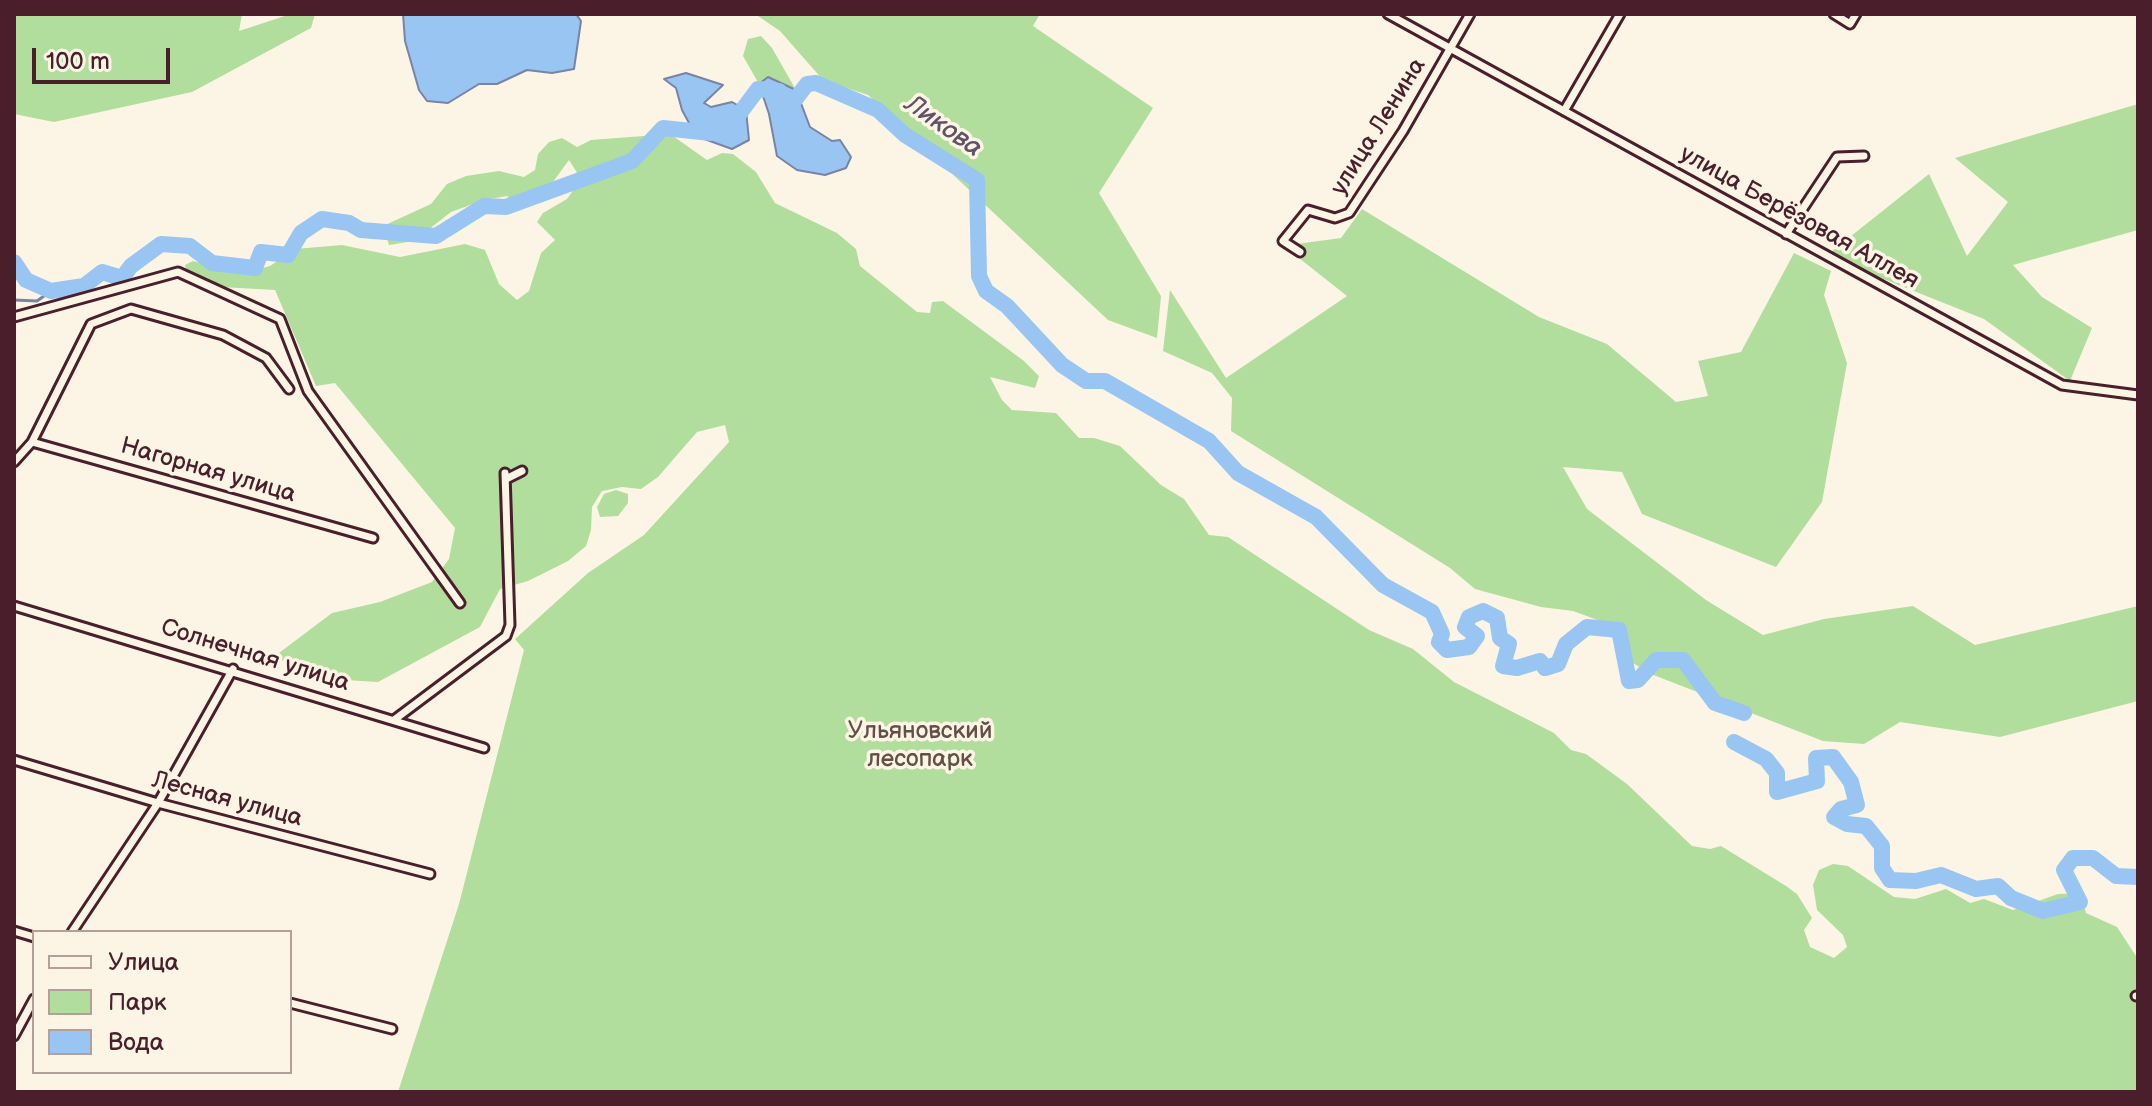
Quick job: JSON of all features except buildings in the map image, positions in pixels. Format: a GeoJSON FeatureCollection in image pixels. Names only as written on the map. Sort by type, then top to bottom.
{"type":"FeatureCollection","features":[{"type":"Feature","properties":{"kind":"street","name":"улица Берёзовая Аллея"},"geometry":{"type":"LineString","coordinates":[[1388,14],[2062,385],[2138,395]]}},
{"type":"Feature","properties":{"kind":"street","name":"улица Ленина"},"geometry":{"type":"LineString","coordinates":[[1300,252],[1283,241],[1308,210],[1335,218],[1349,213],[1403,131],[1470,14]]}},
{"type":"Feature","properties":{"kind":"street"},"geometry":{"type":"LineString","coordinates":[[1564,111],[1620,14]]}},
{"type":"Feature","properties":{"kind":"street"},"geometry":{"type":"LineString","coordinates":[[1834,14],[1850,24],[1856,14]]}},
{"type":"Feature","properties":{"kind":"street"},"geometry":{"type":"LineString","coordinates":[[1786,234],[1836,153],[1864,156]]}},
{"type":"Feature","properties":{"kind":"street"},"geometry":{"type":"LineString","coordinates":[[14,317],[178,272],[280,319],[308,391],[460,603]]}},
{"type":"Feature","properties":{"kind":"street"},"geometry":{"type":"LineString","coordinates":[[14,462],[32,442],[91,324],[131,309],[223,335],[266,358],[289,389]]}},
{"type":"Feature","properties":{"kind":"street","name":"Нагорная улица"},"geometry":{"type":"LineString","coordinates":[[32,442],[373,538]]}},
{"type":"Feature","properties":{"kind":"street"},"geometry":{"type":"LineString","coordinates":[[394,720],[506,636],[510,625],[506,476],[522,471]]}},
{"type":"Feature","properties":{"kind":"street","name":"Солнечная улица"},"geometry":{"type":"LineString","coordinates":[[14,606],[233,669],[484,748]]}},
{"type":"Feature","properties":{"kind":"street"},"geometry":{"type":"LineString","coordinates":[[73,930],[158,803],[233,669]]}},
{"type":"Feature","properties":{"kind":"street","name":"Лесная улица"},"geometry":{"type":"LineString","coordinates":[[14,760],[158,803],[430,874]]}},
{"type":"Feature","properties":{"kind":"street"},"geometry":{"type":"LineString","coordinates":[[14,1036],[32,1003]]}},
{"type":"Feature","properties":{"kind":"street"},"geometry":{"type":"LineString","coordinates":[[292,1004],[392,1029]]}},
{"type":"Feature","properties":{"kind":"green space"},"geometry":{"type":"Polygon","coordinates":[[[14,14],[242,14],[239,31],[291,14],[315,14],[311,28],[192,92],[54,122],[14,114],[14,14]]]}},
{"type":"Feature","properties":{"kind":"green space"},"geometry":{"type":"Polygon","coordinates":[[[755,14],[1040,14],[1033,26],[1153,108],[1099,193],[1161,296],[1157,338],[1108,320],[868,95],[823,80],[780,31],[755,14]]]}},
{"type":"Feature","properties":{"kind":"green space"},"geometry":{"type":"Polygon","coordinates":[[[761,36],[772,48],[796,90],[768,77],[759,84],[743,56],[748,39],[761,36]]]}},
{"type":"Feature","properties":{"kind":"green space"},"geometry":{"type":"Polygon","coordinates":[[[2138,104],[2138,230],[2013,265],[2042,297],[2092,328],[2070,381],[1984,319],[1826,256],[1929,174],[1967,256],[2008,202],[1955,158],[2138,104]]]}},
{"type":"Feature","properties":{"kind":"green space","name":"Ульяновский лесопарк"},"geometry":{"type":"Polygon","coordinates":[[[670,134],[707,160],[722,153],[733,154],[756,172],[775,203],[837,233],[856,249],[860,266],[917,312],[930,313],[932,302],[943,301],[1024,361],[1039,376],[1035,388],[990,377],[1002,400],[1012,410],[1056,413],[1079,438],[1094,438],[1120,446],[1161,485],[1184,499],[1209,535],[1228,537],[1369,630],[1413,649],[1454,682],[1554,733],[1571,750],[1586,754],[1627,784],[1692,846],[1710,849],[1721,846],[1786,886],[1797,894],[1812,918],[1804,930],[1810,947],[1834,958],[1847,947],[1843,935],[1817,910],[1813,885],[1819,870],[1833,864],[1848,866],[1894,897],[1915,899],[1946,889],[1970,903],[1984,899],[2013,910],[2058,894],[2081,893],[2086,913],[2117,927],[2138,959],[2138,1092],[398,1092],[459,904],[524,650],[515,639],[588,573],[644,535],[729,442],[725,425],[697,432],[658,477],[641,489],[622,487],[602,491],[592,507],[591,530],[586,546],[568,561],[528,581],[500,589],[480,627],[378,682],[312,678],[275,656],[332,613],[380,602],[432,582],[449,559],[455,528],[335,383],[316,386],[275,290],[221,287],[187,272],[185,265],[193,261],[241,274],[270,266],[295,249],[342,245],[400,257],[465,244],[485,250],[499,284],[517,300],[529,291],[541,253],[555,240],[537,222],[543,213],[567,199],[581,179],[569,160],[547,190],[518,211],[507,196],[484,200],[451,212],[414,241],[389,245],[383,226],[431,204],[447,184],[466,176],[499,171],[524,177],[535,170],[538,154],[549,142],[562,138],[577,147],[591,140],[670,134]]]}},
{"type":"Feature","properties":{"kind":"green space"},"geometry":{"type":"Polygon","coordinates":[[[1362,209],[1539,317],[1607,344],[1676,402],[1708,396],[1698,361],[1741,352],[1794,253],[1831,271],[1824,295],[1847,363],[1822,502],[1776,567],[1642,514],[1622,472],[1563,467],[1587,509],[1706,600],[1763,635],[1824,619],[1913,606],[1975,645],[2138,606],[2138,701],[2000,737],[1900,722],[1864,744],[1823,741],[1651,674],[1625,658],[1603,622],[1573,611],[1541,607],[1475,589],[1450,568],[1231,431],[1232,398],[1212,373],[1163,351],[1170,290],[1226,378],[1347,296],[1290,251],[1297,244],[1341,238],[1362,209]]]}},
{"type":"Feature","properties":{"kind":"green space"},"geometry":{"type":"Polygon","coordinates":[[[616,490],[628,494],[628,503],[618,516],[600,517],[597,507],[604,494],[616,490]]]}},
{"type":"Feature","properties":{"kind":"water"},"geometry":{"type":"Polygon","coordinates":[[[403,14],[576,14],[581,21],[574,69],[552,73],[527,70],[497,84],[479,84],[448,103],[427,101],[419,90],[405,41],[403,14]]]}},
{"type":"Feature","properties":{"kind":"water"},"geometry":{"type":"Polygon","coordinates":[[[686,73],[723,85],[704,103],[711,107],[732,102],[746,110],[749,140],[732,149],[696,136],[682,110],[676,88],[664,79],[686,73]]]}},
{"type":"Feature","properties":{"kind":"water"},"geometry":{"type":"Polygon","coordinates":[[[768,77],[796,90],[810,127],[832,141],[840,140],[851,157],[846,168],[825,175],[797,170],[777,156],[769,114],[759,84],[768,77]]]}},
{"type":"Feature","properties":{"kind":"waterway","name":"Ликова"},"geometry":{"type":"LineString","coordinates":[[14,262],[26,280],[51,291],[84,286],[102,272],[122,278],[131,266],[161,244],[190,246],[212,263],[255,268],[261,252],[288,255],[301,233],[322,219],[349,223],[361,230],[436,236],[484,206],[506,207],[632,161],[663,128],[711,133],[740,113],[758,89],[779,91],[791,105],[807,84],[816,83],[878,110],[905,135],[977,180],[979,276],[986,291],[1007,306],[1062,365],[1086,381],[1105,381],[1209,441],[1238,473],[1316,517],[1383,585],[1432,612],[1442,634],[1439,642],[1447,650],[1469,647],[1477,636],[1465,627],[1469,617],[1483,611],[1497,618],[1500,638],[1509,644],[1503,666],[1517,668],[1540,661],[1545,668],[1558,664],[1566,644],[1587,627],[1619,630],[1629,681],[1638,680],[1656,660],[1683,660],[1715,703],[1744,713]]}},
{"type":"Feature","properties":{"kind":"waterway"},"geometry":{"type":"LineString","coordinates":[[14,300],[37,301],[51,291]]}},
{"type":"Feature","properties":{"kind":"waterway","name":"Ликова"},"geometry":{"type":"LineString","coordinates":[[1734,742],[1766,759],[1777,773],[1777,792],[1817,781],[1816,758],[1833,757],[1851,782],[1857,805],[1841,809],[1834,817],[1847,824],[1866,826],[1882,846],[1882,868],[1890,880],[1916,881],[1941,875],[1976,889],[1998,886],[2011,898],[2043,911],[2080,902],[2064,870],[2073,858],[2093,858],[2116,876],[2138,877]]}}]}
